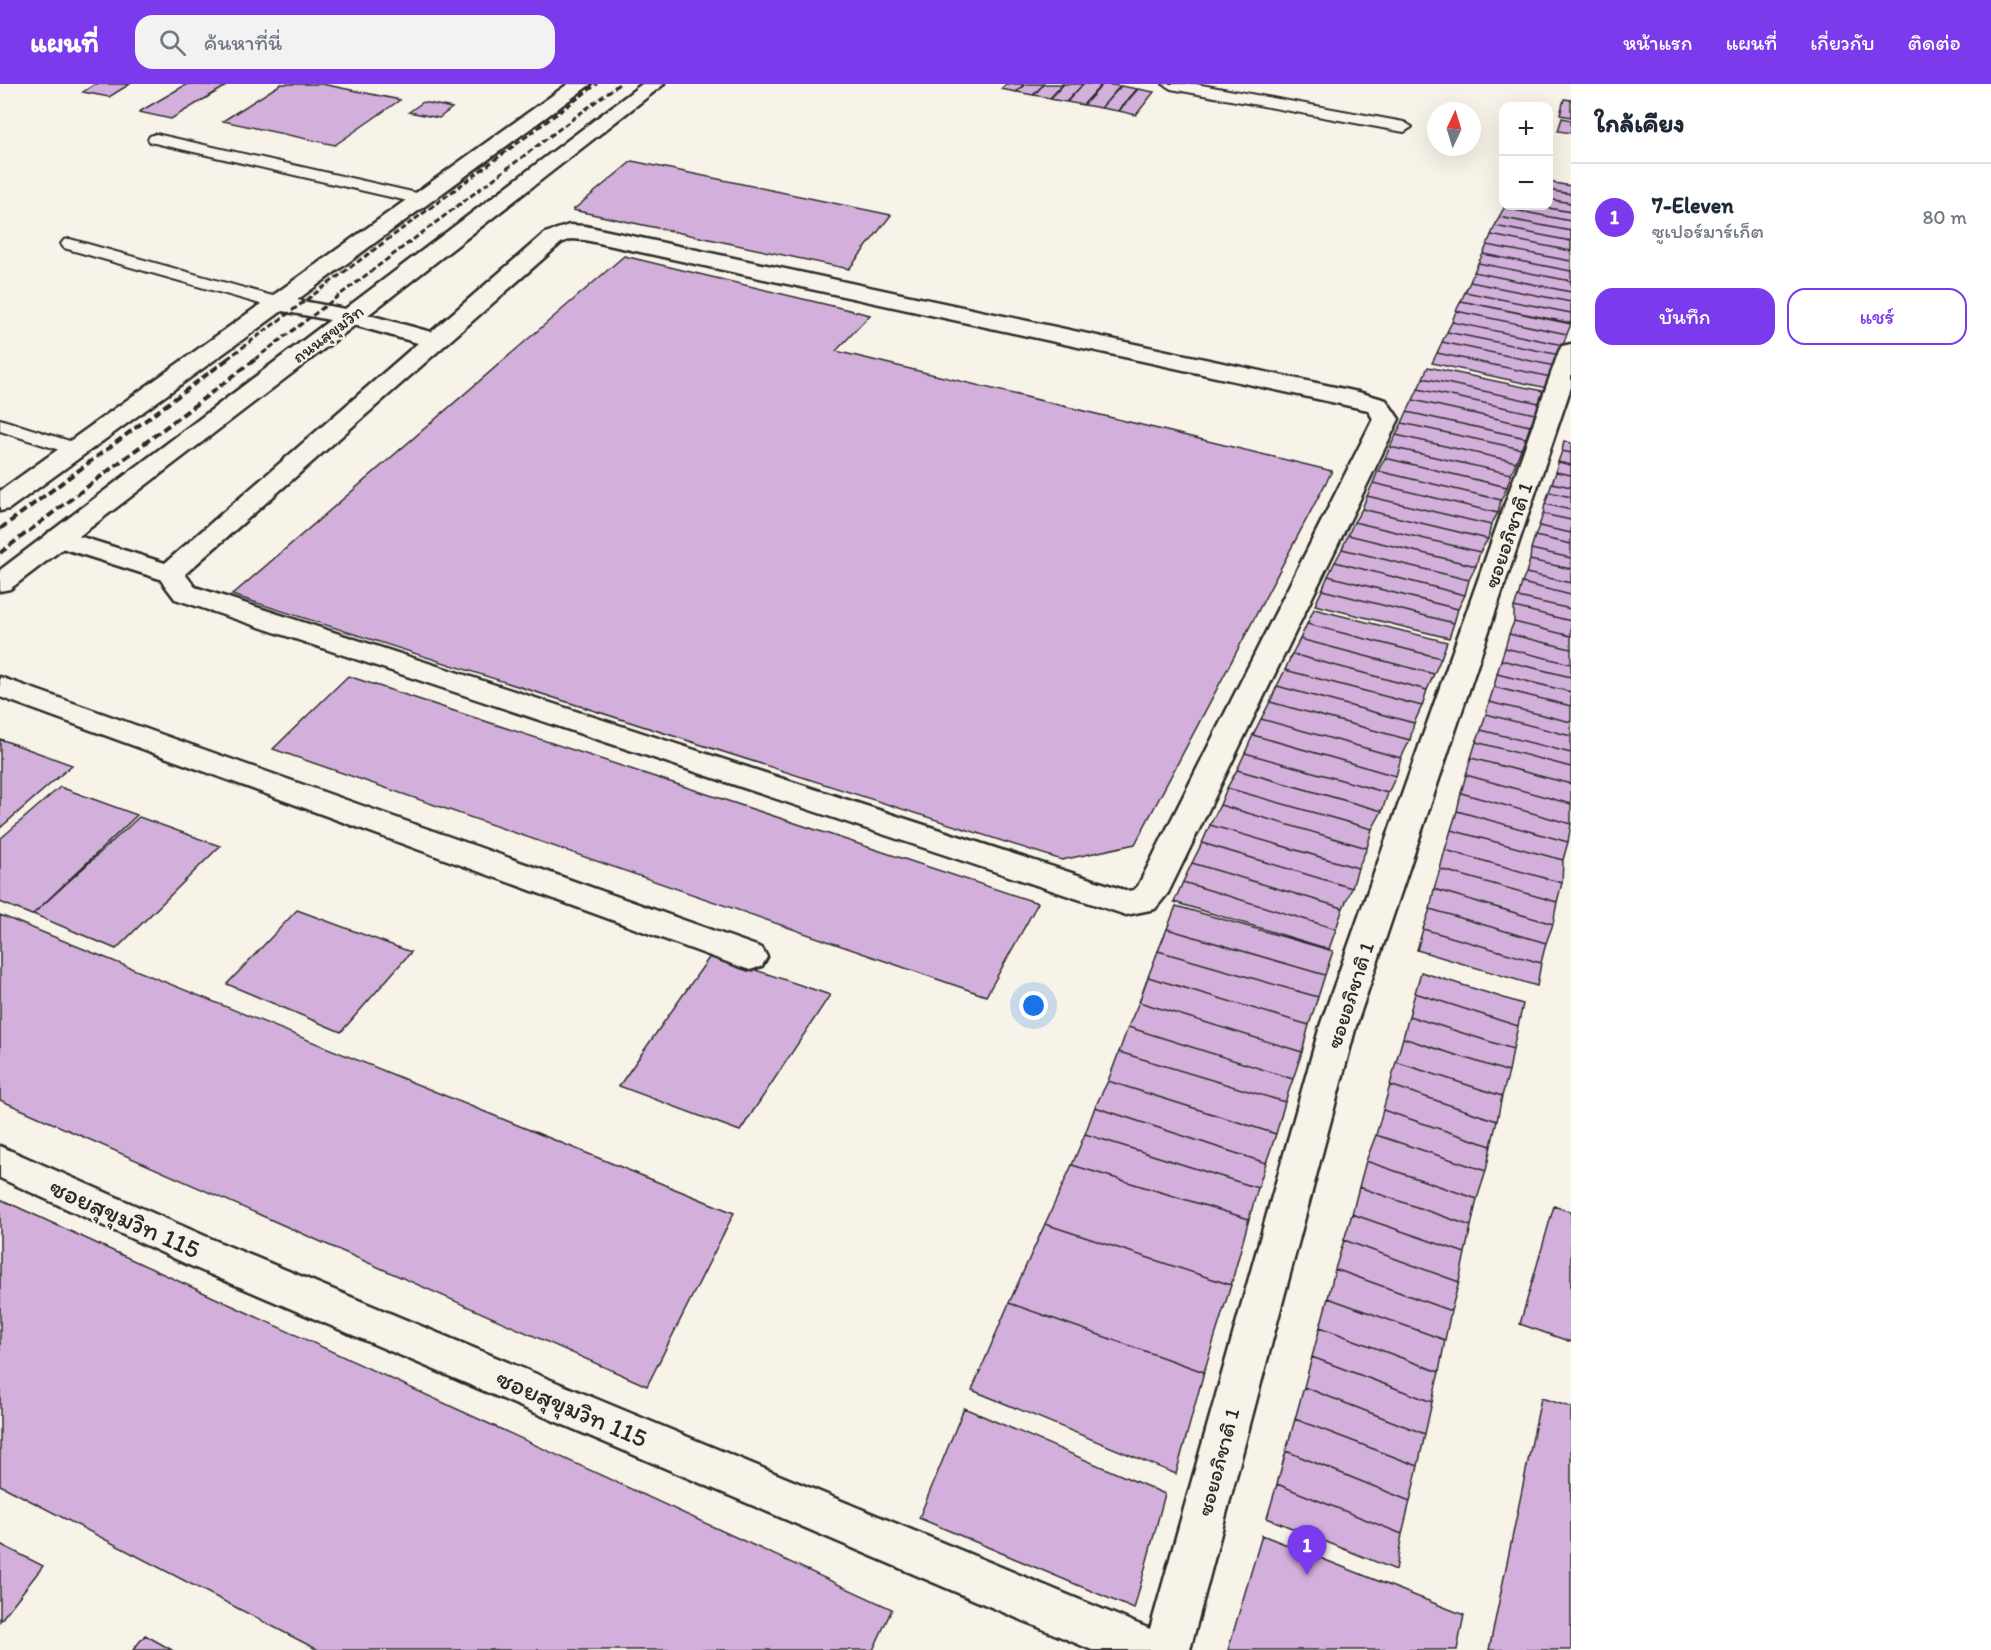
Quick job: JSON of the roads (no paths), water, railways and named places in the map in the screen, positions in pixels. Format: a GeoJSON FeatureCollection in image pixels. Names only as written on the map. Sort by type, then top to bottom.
{"type":"FeatureCollection","features":[{"type":"Feature","properties":{"kind":"main road"},"geometry":{"type":"LineString","coordinates":[[0,503],[581,84]]}},
{"type":"Feature","properties":{"kind":"main road","name":"ถนนสุขุมวิท"},"geometry":{"type":"LineString","coordinates":[[0,583],[654,84]]}},
{"type":"Feature","properties":{"kind":"main road"},"geometry":{"type":"LineString","coordinates":[[59,538],[170,573],[185,593],[1126,903],[1143,901],[1151,893],[1386,419],[1377,405],[1358,399],[585,233],[569,232],[553,238],[170,573]]}},
{"type":"Feature","properties":{"kind":"main road"},"geometry":{"type":"LineString","coordinates":[[278,303],[351,317],[436,340]]}},
{"type":"Feature","properties":{"kind":"main road","name":"ซอยอภิชาติ 1"},"geometry":{"type":"LineString","coordinates":[[1167,1650],[1338,1026],[1571,351]]}},
{"type":"Feature","properties":{"kind":"main road"},"geometry":{"type":"LineString","coordinates":[[0,686],[750,957]]}},
{"type":"Feature","properties":{"kind":"main road","name":"ซอยสุขุมวิท 115"},"geometry":{"type":"LineString","coordinates":[[0,1161],[207,1255],[1146,1650]]}},
{"type":"Feature","properties":{"kind":"lane"},"geometry":{"type":"LineString","coordinates":[[1171,84],[1404,127]]}},
{"type":"Feature","properties":{"kind":"lane"},"geometry":{"type":"LineString","coordinates":[[156,139],[421,199]]}},
{"type":"Feature","properties":{"kind":"lane"},"geometry":{"type":"LineString","coordinates":[[70,244],[278,303]]}},
{"type":"Feature","properties":{"kind":"lane"},"geometry":{"type":"LineString","coordinates":[[0,425],[75,449]]}},
{"type":"Feature","properties":{"kind":"railway"},"geometry":{"type":"LineString","coordinates":[[227,359],[597,84]]}},
{"type":"Feature","properties":{"kind":"railway"},"geometry":{"type":"LineString","coordinates":[[255,359],[619,84]]}},
{"type":"Feature","properties":{"kind":"railway"},"geometry":{"type":"LineString","coordinates":[[0,529],[229,358]]}},
{"type":"Feature","properties":{"kind":"railway"},"geometry":{"type":"LineString","coordinates":[[0,553],[257,358]]}},
{"type":"Feature","properties":{"kind":"place","name":"7-Eleven"},"geometry":{"type":"Point","coordinates":[1307,1575]}}]}
